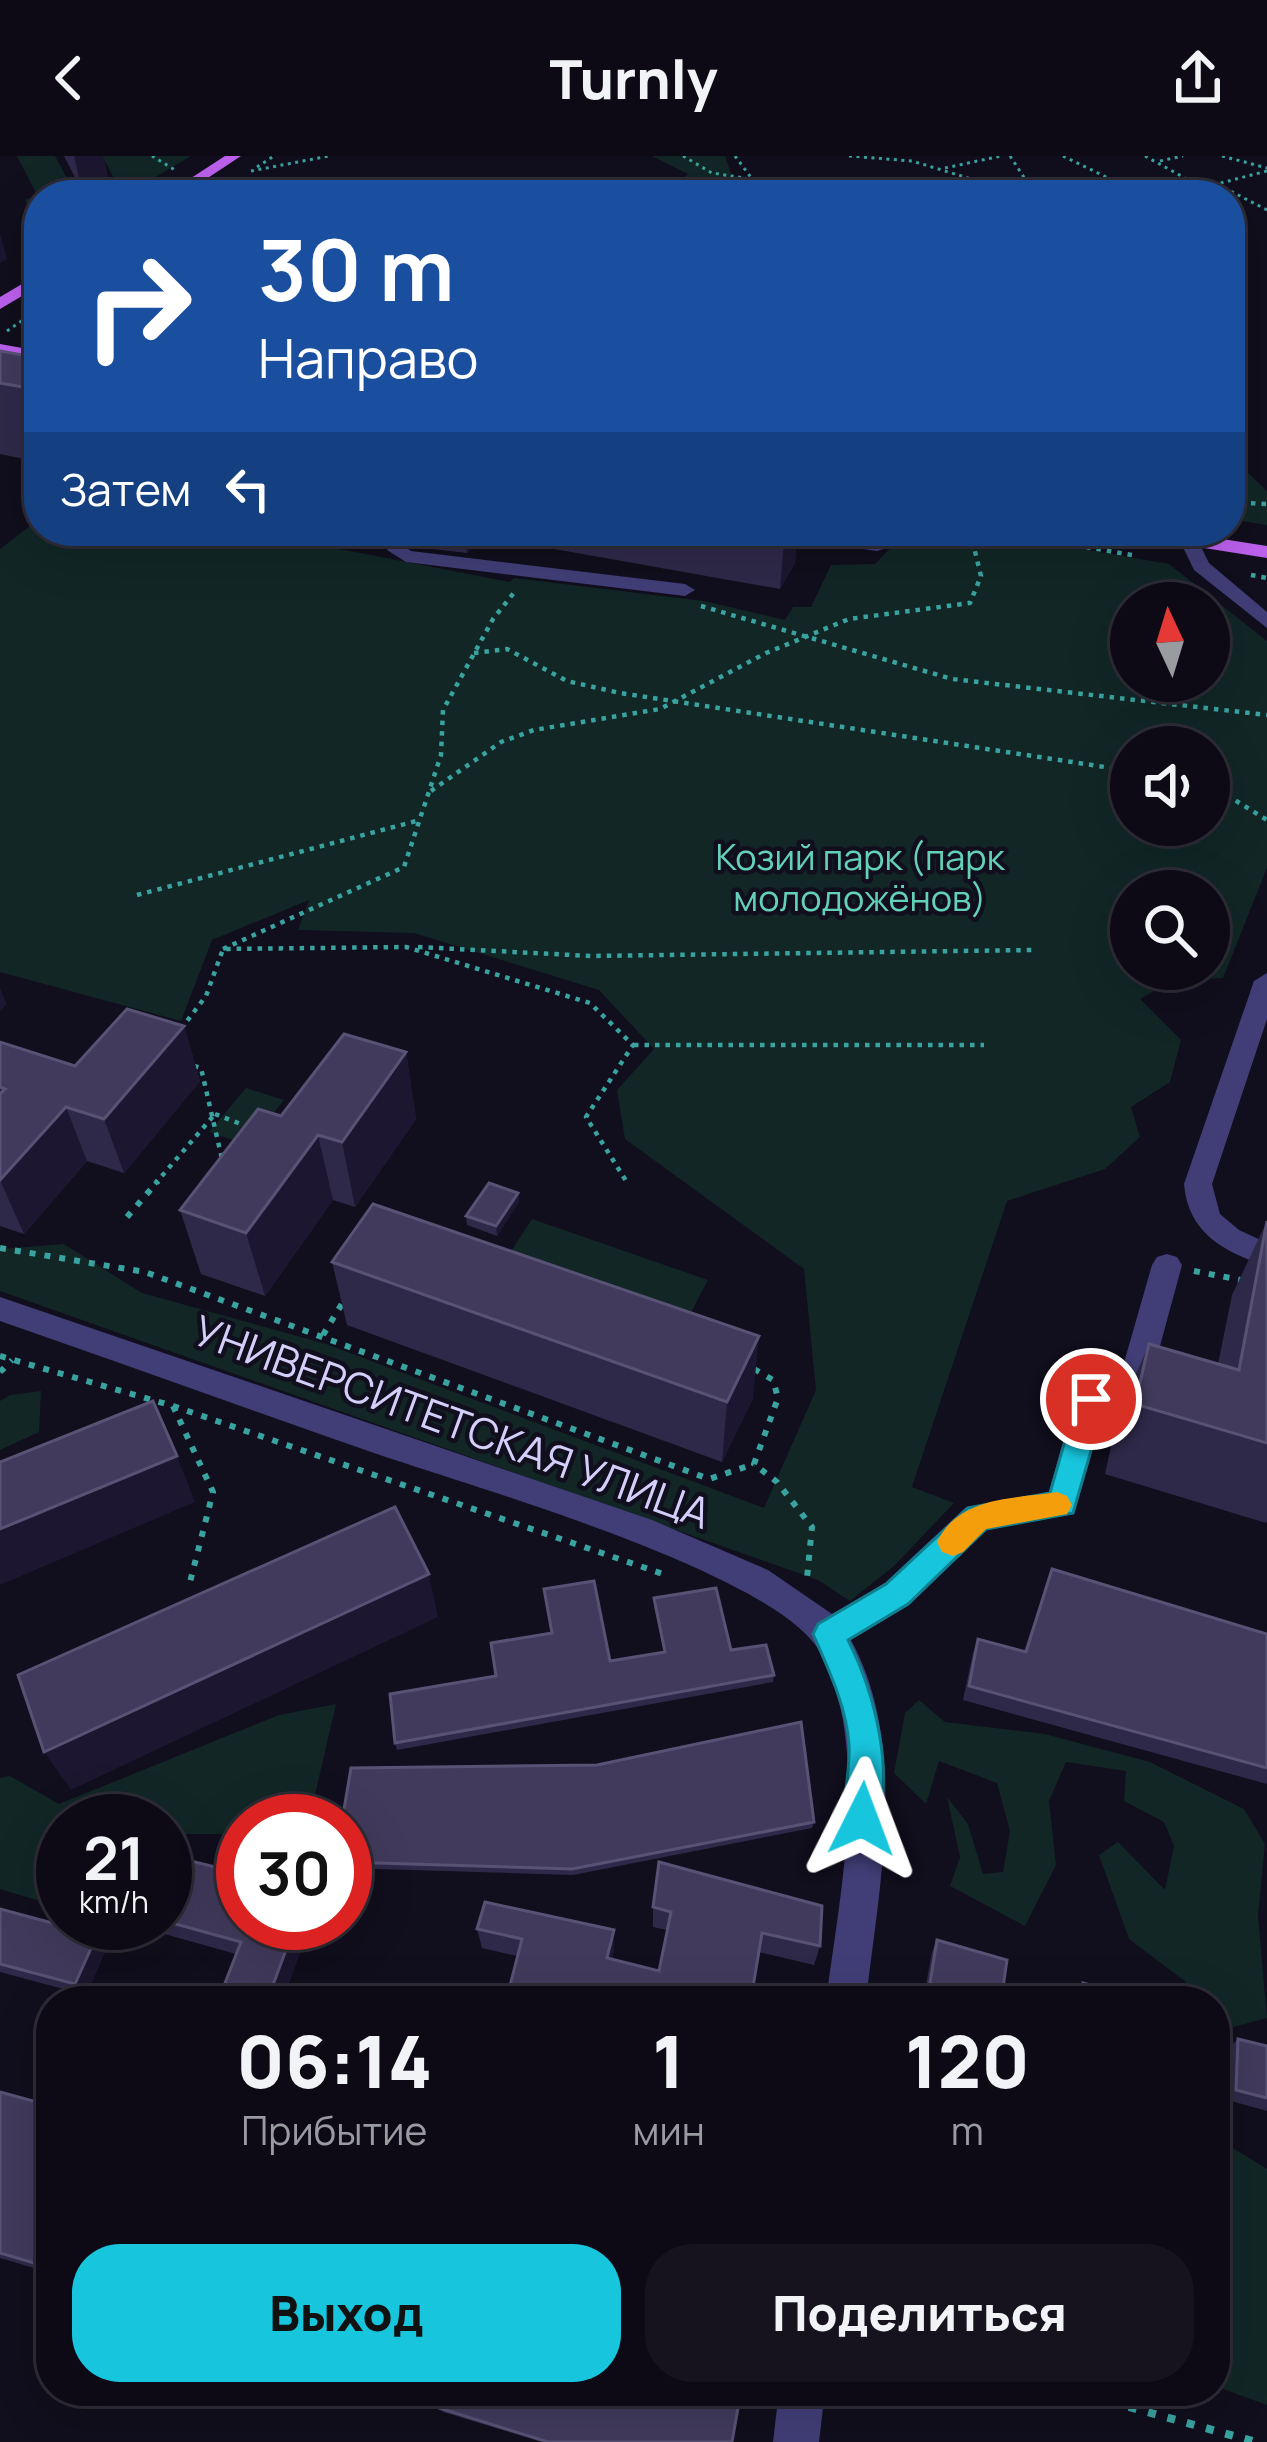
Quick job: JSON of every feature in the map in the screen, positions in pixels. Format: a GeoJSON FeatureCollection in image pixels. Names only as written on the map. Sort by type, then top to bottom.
{"type":"FeatureCollection","features":[{"type":"Feature","properties":{"kind":"main road"},"geometry":{"type":"LineString","coordinates":[[196,180],[234,156]]}},
{"type":"Feature","properties":{"kind":"main road"},"geometry":{"type":"LineString","coordinates":[[1231,546],[1267,552]]}},
{"type":"Feature","properties":{"kind":"street"},"geometry":{"type":"LineString","coordinates":[[400,546],[397,550],[406,556],[688,596]]}},
{"type":"Feature","properties":{"kind":"street"},"geometry":{"type":"LineString","coordinates":[[1191,546],[1201,566],[1267,622]]}},
{"type":"Feature","properties":{"kind":"street"},"geometry":{"type":"LineString","coordinates":[[1267,981],[1198,1184],[1198,1208],[1211,1228],[1267,1255]]}},
{"type":"Feature","properties":{"kind":"street"},"geometry":{"type":"LineString","coordinates":[[848,1986],[866,1742],[836,1650],[978,1517],[1062,1504],[1091,1399],[1132,1390],[1180,1268]]}},
{"type":"Feature","properties":{"kind":"street","name":"УНИВЕРСИТЕТСКАЯ УЛИЦА"},"geometry":{"type":"LineString","coordinates":[[0,1309],[634,1529],[759,1582],[802,1610],[836,1650]]}},
{"type":"Feature","properties":{"kind":"street"},"geometry":{"type":"LineString","coordinates":[[796,2442],[800,2406]]}},
{"type":"Feature","properties":{"kind":"path"},"geometry":{"type":"LineString","coordinates":[[152,156],[175,170]]}},
{"type":"Feature","properties":{"kind":"path"},"geometry":{"type":"LineString","coordinates":[[251,171],[329,156]]}},
{"type":"Feature","properties":{"kind":"path"},"geometry":{"type":"LineString","coordinates":[[682,156],[712,172],[751,179]]}},
{"type":"Feature","properties":{"kind":"path"},"geometry":{"type":"LineString","coordinates":[[735,156],[751,179]]}},
{"type":"Feature","properties":{"kind":"path"},"geometry":{"type":"LineString","coordinates":[[849,156],[912,160]]}},
{"type":"Feature","properties":{"kind":"path"},"geometry":{"type":"LineString","coordinates":[[898,156],[975,180]]}},
{"type":"Feature","properties":{"kind":"path"},"geometry":{"type":"LineString","coordinates":[[942,169],[1001,156]]}},
{"type":"Feature","properties":{"kind":"path"},"geometry":{"type":"LineString","coordinates":[[1063,156],[1112,180]]}},
{"type":"Feature","properties":{"kind":"path"},"geometry":{"type":"LineString","coordinates":[[1144,156],[1189,180]]}},
{"type":"Feature","properties":{"kind":"path"},"geometry":{"type":"LineString","coordinates":[[1156,162],[1183,156]]}},
{"type":"Feature","properties":{"kind":"path"},"geometry":{"type":"LineString","coordinates":[[1222,156],[1267,170]]}},
{"type":"Feature","properties":{"kind":"path"},"geometry":{"type":"LineString","coordinates":[[1231,180],[1267,170]]}},
{"type":"Feature","properties":{"kind":"path"},"geometry":{"type":"LineString","coordinates":[[428,793],[457,766],[504,740],[549,727],[610,723],[682,699],[763,655],[836,623],[869,614],[920,613],[970,603],[981,576],[974,546]]}},
{"type":"Feature","properties":{"kind":"path"},"geometry":{"type":"LineString","coordinates":[[178,1032],[206,996],[224,950],[404,867],[441,755],[443,710],[493,619],[518,588]]}},
{"type":"Feature","properties":{"kind":"path"},"geometry":{"type":"LineString","coordinates":[[688,596],[952,680],[1267,715]]}},
{"type":"Feature","properties":{"kind":"path"},"geometry":{"type":"LineString","coordinates":[[474,653],[507,649],[567,681],[620,693],[1110,768]]}},
{"type":"Feature","properties":{"kind":"path"},"geometry":{"type":"LineString","coordinates":[[1230,797],[1267,820]]}},
{"type":"Feature","properties":{"kind":"path"},"geometry":{"type":"LineString","coordinates":[[137,896],[419,820]]}},
{"type":"Feature","properties":{"kind":"path"},"geometry":{"type":"LineString","coordinates":[[224,950],[406,946],[591,956],[1033,950]]}},
{"type":"Feature","properties":{"kind":"path"},"geometry":{"type":"LineString","coordinates":[[406,946],[590,1003],[633,1046],[984,1045]]}},
{"type":"Feature","properties":{"kind":"path"},"geometry":{"type":"LineString","coordinates":[[628,1184],[586,1118],[633,1046]]}},
{"type":"Feature","properties":{"kind":"path"},"geometry":{"type":"LineString","coordinates":[[181,1063],[201,1068],[215,1114],[225,1180]]}},
{"type":"Feature","properties":{"kind":"path"},"geometry":{"type":"LineString","coordinates":[[215,1114],[266,1133]]}},
{"type":"Feature","properties":{"kind":"path"},"geometry":{"type":"LineString","coordinates":[[127,1217],[215,1114]]}},
{"type":"Feature","properties":{"kind":"path"},"geometry":{"type":"LineString","coordinates":[[0,1248],[145,1273],[709,1479],[754,1464]]}},
{"type":"Feature","properties":{"kind":"path"},"geometry":{"type":"LineString","coordinates":[[1180,1268],[1260,1284]]}},
{"type":"Feature","properties":{"kind":"path"},"geometry":{"type":"LineString","coordinates":[[322,1335],[358,1279]]}},
{"type":"Feature","properties":{"kind":"path"},"geometry":{"type":"LineString","coordinates":[[0,1356],[173,1406],[673,1578]]}},
{"type":"Feature","properties":{"kind":"path"},"geometry":{"type":"LineString","coordinates":[[0,1372],[12,1360]]}},
{"type":"Feature","properties":{"kind":"path"},"geometry":{"type":"LineString","coordinates":[[754,1369],[773,1380],[778,1398],[754,1464]]}},
{"type":"Feature","properties":{"kind":"path"},"geometry":{"type":"LineString","coordinates":[[173,1406],[213,1492],[189,1586]]}},
{"type":"Feature","properties":{"kind":"path"},"geometry":{"type":"LineString","coordinates":[[754,1464],[777,1482],[812,1527],[810,1554]]}},
{"type":"Feature","properties":{"kind":"path"},"geometry":{"type":"LineString","coordinates":[[1125,2406],[1256,2442]]}},
{"type":"Feature","properties":{"kind":"green space"},"geometry":{"type":"Polygon","coordinates":[[[17,156],[55,156],[68,180],[29,180],[17,156]]]}},
{"type":"Feature","properties":{"kind":"green space"},"geometry":{"type":"Polygon","coordinates":[[[102,156],[191,156],[150,180],[115,180],[102,156]]]}},
{"type":"Feature","properties":{"kind":"green space"},"geometry":{"type":"Polygon","coordinates":[[[652,156],[725,156],[732,176],[727,180],[682,180],[688,174],[652,156]]]}},
{"type":"Feature","properties":{"kind":"green space"},"geometry":{"type":"Polygon","coordinates":[[[1245,470],[1267,491],[1267,525],[1245,521],[1245,470]]]}},
{"type":"Feature","properties":{"kind":"green space","name":"Козий парк (парк молодожёнов)"},"geometry":{"type":"Polygon","coordinates":[[[24,531],[24,546],[345,550],[510,582],[514,578],[704,601],[785,620],[793,607],[811,607],[831,565],[875,564],[892,546],[1066,546],[1169,564],[1192,582],[1110,582],[1110,702],[1230,702],[1230,612],[1267,641],[1267,868],[1230,960],[1230,870],[1110,870],[1110,990],[1156,990],[1140,999],[1181,1040],[1170,1082],[1131,1107],[1140,1137],[1105,1169],[1007,1201],[912,1487],[954,1503],[894,1566],[850,1601],[818,1580],[0,1291],[0,1249],[64,1244],[142,1293],[326,1344],[764,1508],[816,1390],[804,1269],[625,1139],[617,1090],[654,1049],[599,990],[414,933],[298,930],[309,900],[212,940],[181,1021],[0,972],[0,549],[24,531]]]}},
{"type":"Feature","properties":{"kind":"green space"},"geometry":{"type":"Polygon","coordinates":[[[246,1088],[284,1100],[248,1145],[209,1132],[246,1088]]]}},
{"type":"Feature","properties":{"kind":"green space"},"geometry":{"type":"Polygon","coordinates":[[[532,1219],[708,1280],[684,1326],[504,1262],[532,1219]]]}},
{"type":"Feature","properties":{"kind":"green space"},"geometry":{"type":"Polygon","coordinates":[[[41,1391],[39,1432],[0,1450],[0,1401],[41,1391]]]}},
{"type":"Feature","properties":{"kind":"green space"},"geometry":{"type":"Polygon","coordinates":[[[919,1700],[945,1722],[1045,1734],[1150,1762],[1244,1809],[1265,1844],[1258,1916],[1267,2018],[1230,2028],[1230,1986],[1187,1986],[1129,1939],[1099,1855],[1118,1842],[1165,1890],[1174,1846],[1164,1822],[1124,1801],[1126,1771],[1066,1762],[1049,1801],[1056,1865],[1025,1926],[950,1886],[960,1857],[947,1797],[968,1824],[983,1874],[1003,1872],[1010,1831],[997,1783],[939,1761],[926,1804],[894,1773],[905,1713],[919,1700]]]}},
{"type":"Feature","properties":{"kind":"green space"},"geometry":{"type":"Polygon","coordinates":[[[336,1704],[315,1794],[216,1794],[216,1834],[192,1834],[192,1794],[84,1794],[279,1715],[336,1704]]]}},
{"type":"Feature","properties":{"kind":"green space"},"geometry":{"type":"Polygon","coordinates":[[[10,1776],[42,1794],[36,1794],[36,1900],[0,1889],[0,1778],[10,1776]]]}},
{"type":"Feature","properties":{"kind":"green space"},"geometry":{"type":"Polygon","coordinates":[[[1230,2146],[1267,2169],[1267,2405],[1230,2391],[1230,2146]]]}},
{"type":"Feature","properties":{"kind":"building"},"geometry":{"type":"Polygon","coordinates":[[[0,351],[24,355],[24,387],[0,383],[0,351]]]}},
{"type":"Feature","properties":{"kind":"building"},"geometry":{"type":"Polygon","coordinates":[[[127,1009],[184,1026],[104,1119],[66,1107],[0,1180],[0,1094],[5,1089],[0,1087],[0,1042],[75,1066],[127,1009]]]}},
{"type":"Feature","properties":{"kind":"building"},"geometry":{"type":"Polygon","coordinates":[[[344,1034],[406,1052],[342,1142],[318,1135],[246,1233],[180,1210],[258,1109],[281,1116],[344,1034]]]}},
{"type":"Feature","properties":{"kind":"building"},"geometry":{"type":"Polygon","coordinates":[[[489,1183],[518,1193],[496,1226],[466,1216],[489,1183]]]}},
{"type":"Feature","properties":{"kind":"building"},"geometry":{"type":"Polygon","coordinates":[[[373,1204],[759,1336],[727,1402],[332,1262],[373,1204]]]}},
{"type":"Feature","properties":{"kind":"building"},"geometry":{"type":"Polygon","coordinates":[[[1267,1221],[1267,1443],[1135,1404],[1149,1344],[1239,1370],[1267,1221]]]}},
{"type":"Feature","properties":{"kind":"building"},"geometry":{"type":"Polygon","coordinates":[[[153,1401],[177,1456],[0,1529],[0,1462],[153,1401]]]}},
{"type":"Feature","properties":{"kind":"building"},"geometry":{"type":"Polygon","coordinates":[[[395,1507],[429,1574],[44,1752],[18,1675],[395,1507]]]}},
{"type":"Feature","properties":{"kind":"building"},"geometry":{"type":"Polygon","coordinates":[[[1052,1569],[1267,1634],[1267,1768],[969,1686],[978,1639],[1026,1652],[1052,1569]]]}},
{"type":"Feature","properties":{"kind":"building"},"geometry":{"type":"Polygon","coordinates":[[[594,1581],[610,1661],[665,1652],[654,1598],[716,1588],[731,1650],[766,1645],[774,1675],[395,1743],[390,1694],[496,1676],[491,1643],[552,1633],[544,1589],[594,1581]]]}},
{"type":"Feature","properties":{"kind":"building"},"geometry":{"type":"Polygon","coordinates":[[[801,1722],[814,1822],[572,1869],[372,1863],[372,1794],[347,1794],[351,1768],[597,1765],[801,1722]]]}},
{"type":"Feature","properties":{"kind":"building"},"geometry":{"type":"Polygon","coordinates":[[[192,1861],[216,1867],[216,1935],[192,1928],[192,1861]]]}},
{"type":"Feature","properties":{"kind":"building"},"geometry":{"type":"Polygon","coordinates":[[[659,1862],[822,1906],[820,1946],[762,1933],[753,1986],[510,1986],[522,1939],[477,1929],[485,1902],[614,1930],[607,1958],[659,1971],[671,1912],[653,1907],[659,1862]]]}},
{"type":"Feature","properties":{"kind":"building"},"geometry":{"type":"Polygon","coordinates":[[[0,1909],[36,1919],[36,1950],[90,1950],[75,1984],[0,1964],[0,1909]]]}},
{"type":"Feature","properties":{"kind":"building"},"geometry":{"type":"Polygon","coordinates":[[[937,1940],[1007,1960],[1003,1986],[929,1986],[937,1940]]]}},
{"type":"Feature","properties":{"kind":"building"},"geometry":{"type":"Polygon","coordinates":[[[238,1950],[286,1950],[273,1986],[224,1986],[238,1950]]]}},
{"type":"Feature","properties":{"kind":"building"},"geometry":{"type":"Polygon","coordinates":[[[1238,2039],[1267,2046],[1267,2098],[1236,2090],[1238,2039]]]}},
{"type":"Feature","properties":{"kind":"building"},"geometry":{"type":"Polygon","coordinates":[[[0,2092],[36,2102],[36,2264],[0,2253],[0,2092]]]}},
{"type":"Feature","properties":{"kind":"building"},"geometry":{"type":"Polygon","coordinates":[[[738,2406],[732,2442],[548,2442],[436,2407],[738,2406]]]}},
{"type":"Feature","properties":{"kind":"slow traffic"},"geometry":{"type":"LineString","coordinates":[[953,1542],[978,1517],[1057,1505]]}},
{"type":"Feature","properties":{"kind":"route"},"geometry":{"type":"LineString","coordinates":[[862,1819],[866,1742],[844,1665],[829,1634],[897,1594],[978,1517],[1062,1504],[1091,1399]]}}]}
